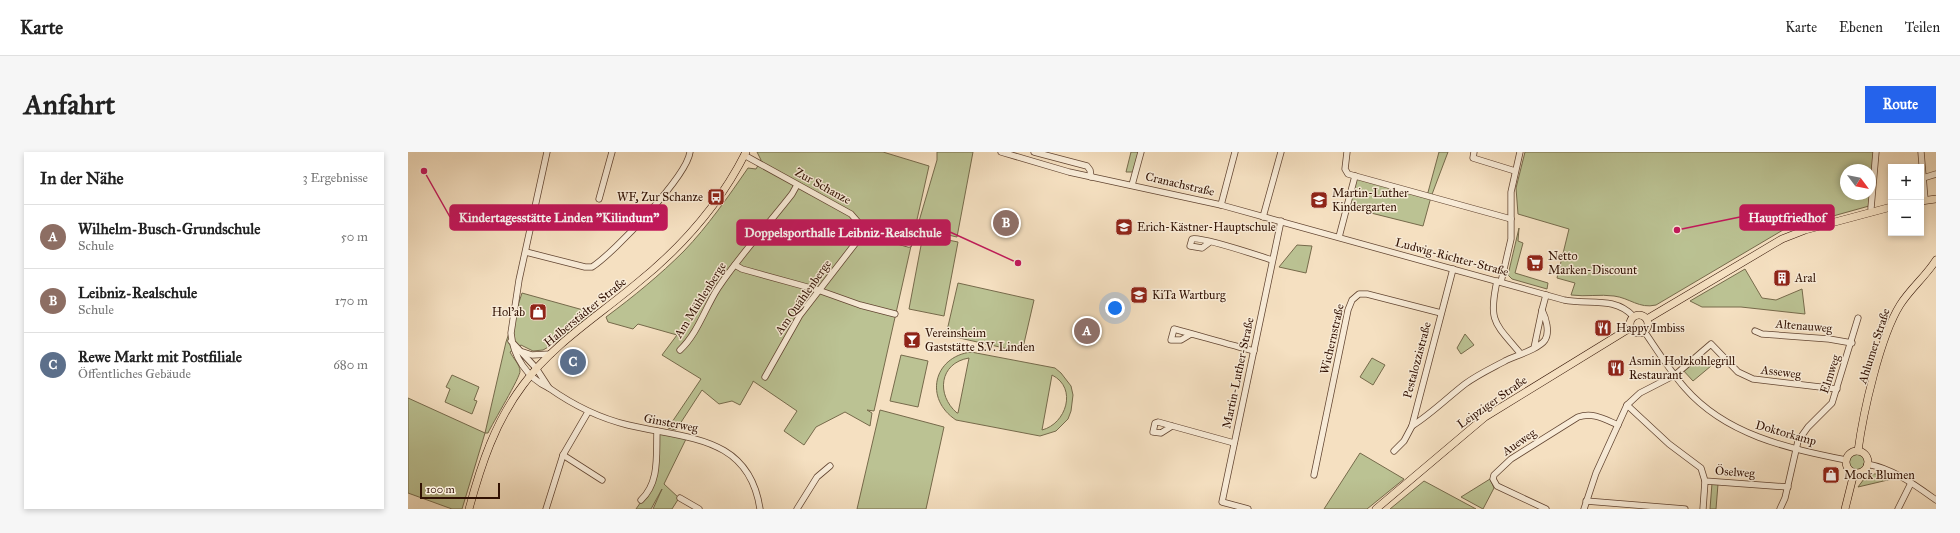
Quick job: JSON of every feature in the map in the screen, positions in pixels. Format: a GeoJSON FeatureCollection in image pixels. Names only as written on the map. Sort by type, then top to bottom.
{"type":"FeatureCollection","features":[{"type":"Feature","properties":{"kind":"main road","name":"Halberstädter Straße"},"geometry":{"type":"LineString","coordinates":[[468,509],[487,451],[497,427],[512,400],[530,375],[551,354],[677,248],[694,230],[718,198],[745,153]]}},
{"type":"Feature","properties":{"kind":"main road"},"geometry":{"type":"LineString","coordinates":[[1924,200],[1936,199]]}},
{"type":"Feature","properties":{"kind":"main road"},"geometry":{"type":"LineString","coordinates":[[1647,318],[1782,239],[1805,230],[1888,208]]}},
{"type":"Feature","properties":{"kind":"main road","name":"Ahlumer Straße"},"geometry":{"type":"LineString","coordinates":[[1858,451],[1872,386],[1892,322],[1904,299],[1935,262]]}},
{"type":"Feature","properties":{"kind":"main road"},"geometry":{"type":"LineString","coordinates":[[1639,314],[1647,318],[1648,325],[1644,331],[1636,333],[1630,328],[1630,322],[1633,316],[1639,314]]}},
{"type":"Feature","properties":{"kind":"main road","name":"Leipziger Straße"},"geometry":{"type":"LineString","coordinates":[[1376,509],[1485,418],[1630,328]]}},
{"type":"Feature","properties":{"kind":"main road"},"geometry":{"type":"LineString","coordinates":[[1858,451],[1865,454],[1868,464],[1863,471],[1854,473],[1847,467],[1846,460],[1850,453],[1858,451]]}},
{"type":"Feature","properties":{"kind":"main road"},"geometry":{"type":"LineString","coordinates":[[1845,509],[1854,473]]}},
{"type":"Feature","properties":{"kind":"street"},"geometry":{"type":"LineString","coordinates":[[511,341],[512,319],[547,152]]}},
{"type":"Feature","properties":{"kind":"street"},"geometry":{"type":"LineString","coordinates":[[600,199],[612,152]]}},
{"type":"Feature","properties":{"kind":"street"},"geometry":{"type":"LineString","coordinates":[[526,252],[585,267],[592,267],[626,236],[658,200],[685,165],[690,152]]}},
{"type":"Feature","properties":{"kind":"street","name":"Cranachstraße"},"geometry":{"type":"LineString","coordinates":[[1001,152],[1090,177],[1221,205],[1263,217]]}},
{"type":"Feature","properties":{"kind":"street"},"geometry":{"type":"LineString","coordinates":[[1034,152],[1087,166],[1090,170],[1090,177]]}},
{"type":"Feature","properties":{"kind":"street"},"geometry":{"type":"LineString","coordinates":[[1132,185],[1141,152]]}},
{"type":"Feature","properties":{"kind":"street"},"geometry":{"type":"LineString","coordinates":[[1221,205],[1235,152]]}},
{"type":"Feature","properties":{"kind":"street"},"geometry":{"type":"LineString","coordinates":[[1263,217],[1281,152]]}},
{"type":"Feature","properties":{"kind":"street"},"geometry":{"type":"LineString","coordinates":[[1347,152],[1345,169],[1348,174],[1511,219]]}},
{"type":"Feature","properties":{"kind":"street"},"geometry":{"type":"LineString","coordinates":[[1474,152],[1473,158],[1515,171]]}},
{"type":"Feature","properties":{"kind":"street"},"geometry":{"type":"LineString","coordinates":[[1520,152],[1511,192],[1511,239],[1492,303],[1495,318],[1499,327],[1520,353]]}},
{"type":"Feature","properties":{"kind":"street"},"geometry":{"type":"LineString","coordinates":[[1872,212],[1871,208],[1876,152]]}},
{"type":"Feature","properties":{"kind":"street"},"geometry":{"type":"LineString","coordinates":[[1921,152],[1922,164]]}},
{"type":"Feature","properties":{"kind":"street","name":"Zur Schanze"},"geometry":{"type":"LineString","coordinates":[[745,153],[797,185],[851,214],[858,222],[861,231]]}},
{"type":"Feature","properties":{"kind":"street"},"geometry":{"type":"LineString","coordinates":[[1924,178],[1935,175]]}},
{"type":"Feature","properties":{"kind":"street"},"geometry":{"type":"LineString","coordinates":[[1339,237],[1355,176]]}},
{"type":"Feature","properties":{"kind":"street","name":"Am Mühlenberge"},"geometry":{"type":"LineString","coordinates":[[680,350],[687,344],[708,303],[735,265],[792,194],[797,185]]}},
{"type":"Feature","properties":{"kind":"street","name":"Ludwig-Richter-Straße"},"geometry":{"type":"LineString","coordinates":[[1263,217],[1546,295],[1588,303],[1610,302],[1624,308],[1633,316]]}},
{"type":"Feature","properties":{"kind":"street","name":"Martin-Luther-Straße"},"geometry":{"type":"LineString","coordinates":[[1248,509],[1222,502],[1280,221]]}},
{"type":"Feature","properties":{"kind":"street"},"geometry":{"type":"LineString","coordinates":[[861,231],[909,244]]}},
{"type":"Feature","properties":{"kind":"street","name":"Am Quählenberge"},"geometry":{"type":"LineString","coordinates":[[764,376],[794,325],[818,290],[858,240],[861,231]]}},
{"type":"Feature","properties":{"kind":"street"},"geometry":{"type":"LineString","coordinates":[[1210,242],[1272,260]]}},
{"type":"Feature","properties":{"kind":"street"},"geometry":{"type":"LineString","coordinates":[[735,265],[742,269],[818,290],[856,302],[860,305],[895,314]]}},
{"type":"Feature","properties":{"kind":"street","name":"Pestalozzistraße"},"geometry":{"type":"LineString","coordinates":[[1394,451],[1404,441],[1412,426],[1453,269]]}},
{"type":"Feature","properties":{"kind":"street","name":"Wichernstraße"},"geometry":{"type":"LineString","coordinates":[[1314,475],[1348,310],[1352,300],[1359,294],[1367,294],[1441,313]]}},
{"type":"Feature","properties":{"kind":"street"},"geometry":{"type":"LineString","coordinates":[[1534,348],[1546,295]]}},
{"type":"Feature","properties":{"kind":"street"},"geometry":{"type":"LineString","coordinates":[[1412,426],[1423,419],[1466,383],[1520,353],[1534,348],[1546,339],[1547,333],[1545,318],[1542,310]]}},
{"type":"Feature","properties":{"kind":"street","name":"Elmweg"},"geometry":{"type":"LineString","coordinates":[[1796,448],[1802,435],[1832,403],[1838,389],[1858,318]]}},
{"type":"Feature","properties":{"kind":"street","name":"Doktorkamp"},"geometry":{"type":"LineString","coordinates":[[1644,331],[1685,388],[1704,407],[1740,430],[1774,443],[1846,460]]}},
{"type":"Feature","properties":{"kind":"street","name":"Altenauweg"},"geometry":{"type":"LineString","coordinates":[[1755,331],[1762,334],[1829,339],[1852,343]]}},
{"type":"Feature","properties":{"kind":"street"},"geometry":{"type":"LineString","coordinates":[[1191,334],[1254,351]]}},
{"type":"Feature","properties":{"kind":"street","name":"Ginsterweg"},"geometry":{"type":"LineString","coordinates":[[511,341],[536,368],[549,388]]}},
{"type":"Feature","properties":{"kind":"street","name":"Ginsterweg"},"geometry":{"type":"LineString","coordinates":[[511,341],[517,358],[534,379],[588,412],[628,425],[706,442],[735,458],[750,476],[755,486],[760,509]]}},
{"type":"Feature","properties":{"kind":"street","name":"Asseweg"},"geometry":{"type":"LineString","coordinates":[[1627,405],[1640,393],[1675,375],[1711,344],[1738,372],[1753,380],[1838,389]]}},
{"type":"Feature","properties":{"kind":"street"},"geometry":{"type":"LineString","coordinates":[[522,352],[532,355],[551,354]]}},
{"type":"Feature","properties":{"kind":"street"},"geometry":{"type":"LineString","coordinates":[[1584,509],[1586,500],[1627,405]]}},
{"type":"Feature","properties":{"kind":"street","name":"Öselweg"},"geometry":{"type":"LineString","coordinates":[[1627,405],[1669,444],[1701,468],[1705,481],[1788,487]]}},
{"type":"Feature","properties":{"kind":"street"},"geometry":{"type":"LineString","coordinates":[[546,509],[563,455],[588,412]]}},
{"type":"Feature","properties":{"kind":"street","name":"Aueweg"},"geometry":{"type":"LineString","coordinates":[[1546,509],[1497,486],[1493,479],[1494,475],[1511,460],[1578,417],[1586,414],[1594,415],[1618,425]]}},
{"type":"Feature","properties":{"kind":"street"},"geometry":{"type":"LineString","coordinates":[[1172,426],[1234,443]]}},
{"type":"Feature","properties":{"kind":"street"},"geometry":{"type":"LineString","coordinates":[[641,500],[649,492],[654,483],[657,431]]}},
{"type":"Feature","properties":{"kind":"street"},"geometry":{"type":"LineString","coordinates":[[1780,509],[1788,487],[1796,448]]}},
{"type":"Feature","properties":{"kind":"street"},"geometry":{"type":"LineString","coordinates":[[563,455],[602,480]]}},
{"type":"Feature","properties":{"kind":"street"},"geometry":{"type":"LineString","coordinates":[[1868,464],[1889,470],[1936,500]]}},
{"type":"Feature","properties":{"kind":"street"},"geometry":{"type":"LineString","coordinates":[[798,509],[817,477],[830,466]]}},
{"type":"Feature","properties":{"kind":"street"},"geometry":{"type":"LineString","coordinates":[[1703,509],[1705,481]]}},
{"type":"Feature","properties":{"kind":"street"},"geometry":{"type":"LineString","coordinates":[[1898,509],[1911,483]]}},
{"type":"Feature","properties":{"kind":"street"},"geometry":{"type":"LineString","coordinates":[[680,498],[699,509]]}},
{"type":"Feature","properties":{"kind":"street"},"geometry":{"type":"LineString","coordinates":[[1586,500],[1685,509]]}},
{"type":"Feature","properties":{"kind":"green space"},"geometry":{"type":"Polygon","coordinates":[[[757,152],[883,152],[929,166],[874,411],[867,410],[872,413],[870,426],[845,412],[816,427],[804,445],[784,431],[797,411],[753,381],[740,405],[732,401],[719,404],[702,390],[676,430],[668,428],[701,379],[662,355],[677,335],[638,324],[633,329],[608,322],[606,317],[636,294],[684,251],[718,211],[748,168],[756,169],[761,160],[757,152]]]}},
{"type":"Feature","properties":{"kind":"green space"},"geometry":{"type":"Polygon","coordinates":[[[937,152],[973,152],[957,237],[917,228],[937,160],[937,152]]]}},
{"type":"Feature","properties":{"kind":"green space"},"geometry":{"type":"Polygon","coordinates":[[[1131,152],[1141,152],[1136,172],[1126,172],[1131,152]]]}},
{"type":"Feature","properties":{"kind":"green space"},"geometry":{"type":"Polygon","coordinates":[[[1439,152],[1448,152],[1431,197],[1423,226],[1347,207],[1355,176],[1427,196],[1439,152]]]}},
{"type":"Feature","properties":{"kind":"green space"},"geometry":{"type":"Polygon","coordinates":[[[1525,152],[1875,152],[1874,164],[1840,164],[1840,200],[1870,200],[1869,206],[1783,230],[1656,305],[1645,306],[1614,296],[1571,295],[1575,283],[1557,278],[1569,229],[1518,214],[1516,188],[1525,152]]]}},
{"type":"Feature","properties":{"kind":"green space"},"geometry":{"type":"Polygon","coordinates":[[[1519,228],[1518,241],[1523,243],[1515,273],[1548,283],[1547,289],[1512,279],[1508,275],[1519,228]]]}},
{"type":"Feature","properties":{"kind":"green space"},"geometry":{"type":"Polygon","coordinates":[[[923,235],[958,242],[944,316],[909,309],[923,235]]]}},
{"type":"Feature","properties":{"kind":"green space"},"geometry":{"type":"Polygon","coordinates":[[[1297,245],[1312,246],[1306,273],[1279,267],[1297,245]]]}},
{"type":"Feature","properties":{"kind":"green space"},"geometry":{"type":"Polygon","coordinates":[[[1745,269],[1762,298],[1776,300],[1802,289],[1805,314],[1741,307],[1702,307],[1690,301],[1745,269]]]}},
{"type":"Feature","properties":{"kind":"green space"},"geometry":{"type":"Polygon","coordinates":[[[958,283],[1034,300],[1022,352],[946,335],[958,283]]]}},
{"type":"Feature","properties":{"kind":"green space"},"geometry":{"type":"Polygon","coordinates":[[[522,293],[594,313],[559,341],[543,350],[533,351],[521,345],[510,352],[519,366],[519,375],[488,433],[485,433],[506,342],[522,293]]]}},
{"type":"Feature","properties":{"kind":"green space"},"geometry":{"type":"Polygon","coordinates":[[[1465,334],[1474,345],[1461,354],[1457,348],[1465,334]]]}},
{"type":"Feature","properties":{"kind":"green space"},"geometry":{"type":"Polygon","coordinates":[[[971,352],[1055,368],[1071,386],[1073,395],[1071,411],[1068,419],[1056,431],[1040,436],[956,420],[946,411],[940,401],[937,391],[937,380],[941,370],[948,362],[958,355],[971,352]],[[969,358],[959,361],[952,366],[946,373],[944,381],[946,398],[950,406],[957,413],[958,413],[969,358]],[[1052,375],[1042,430],[1057,421],[1063,413],[1066,405],[1067,397],[1065,388],[1060,381],[1052,375]]]}},
{"type":"Feature","properties":{"kind":"green space"},"geometry":{"type":"Polygon","coordinates":[[[1700,354],[1711,366],[1693,381],[1682,369],[1700,354]]]}},
{"type":"Feature","properties":{"kind":"green space"},"geometry":{"type":"Polygon","coordinates":[[[901,355],[928,361],[918,407],[890,401],[901,355]]]}},
{"type":"Feature","properties":{"kind":"green space"},"geometry":{"type":"Polygon","coordinates":[[[1372,358],[1385,365],[1373,385],[1360,377],[1372,358]]]}},
{"type":"Feature","properties":{"kind":"green space"},"geometry":{"type":"Polygon","coordinates":[[[452,375],[479,387],[474,400],[477,401],[472,414],[445,402],[450,389],[446,387],[452,375]]]}},
{"type":"Feature","properties":{"kind":"green space"},"geometry":{"type":"Polygon","coordinates":[[[408,398],[485,433],[462,509],[452,509],[408,493],[408,398]]]}},
{"type":"Feature","properties":{"kind":"green space"},"geometry":{"type":"Polygon","coordinates":[[[880,410],[944,427],[926,509],[857,509],[880,410]]]}},
{"type":"Feature","properties":{"kind":"green space"},"geometry":{"type":"Polygon","coordinates":[[[657,431],[687,437],[664,484],[679,498],[672,509],[653,509],[662,489],[651,509],[636,509],[654,483],[657,431]]]}},
{"type":"Feature","properties":{"kind":"green space"},"geometry":{"type":"Polygon","coordinates":[[[1360,453],[1404,479],[1367,509],[1324,509],[1360,453]]]}},
{"type":"Feature","properties":{"kind":"green space"},"geometry":{"type":"Polygon","coordinates":[[[1857,454],[1864,459],[1865,462],[1860,469],[1857,470],[1850,465],[1849,462],[1854,455],[1857,454]]]}},
{"type":"Feature","properties":{"kind":"green space"},"geometry":{"type":"Polygon","coordinates":[[[1872,474],[1881,474],[1892,479],[1858,487],[1864,479],[1872,474]]]}},
{"type":"Feature","properties":{"kind":"green space"},"geometry":{"type":"Polygon","coordinates":[[[1490,479],[1494,488],[1483,509],[1461,497],[1490,479]]]}},
{"type":"Feature","properties":{"kind":"green space"},"geometry":{"type":"Polygon","coordinates":[[[1424,481],[1476,509],[1390,509],[1424,481]]]}},
{"type":"Feature","properties":{"kind":"green space"},"geometry":{"type":"Polygon","coordinates":[[[1712,483],[1718,484],[1716,509],[1710,509],[1712,483]]]}},
{"type":"Feature","properties":{"kind":"place","name":"Kindertagesstätte Linden \"Kilindum\""},"geometry":{"type":"Point","coordinates":[424,171]}},
{"type":"Feature","properties":{"kind":"place","name":"WF, Zur Schanze"},"geometry":{"type":"Point","coordinates":[716,197]}},
{"type":"Feature","properties":{"kind":"place","name":"Martin-Luther Kindergarten"},"geometry":{"type":"Point","coordinates":[1319,200]}},
{"type":"Feature","properties":{"kind":"place","name":"Leibniz-Realschule"},"geometry":{"type":"Point","coordinates":[1006,223]}},
{"type":"Feature","properties":{"kind":"place","name":"Erich-Kästner-Hauptschule"},"geometry":{"type":"Point","coordinates":[1124,227]}},
{"type":"Feature","properties":{"kind":"place","name":"Hauptfriedhof"},"geometry":{"type":"Point","coordinates":[1677,230]}},
{"type":"Feature","properties":{"kind":"place","name":"Doppelsporthalle Leibniz-Realschule"},"geometry":{"type":"Point","coordinates":[1018,263]}},
{"type":"Feature","properties":{"kind":"place","name":"Netto Marken-Discount"},"geometry":{"type":"Point","coordinates":[1535,263]}},
{"type":"Feature","properties":{"kind":"place","name":"Aral"},"geometry":{"type":"Point","coordinates":[1782,278]}},
{"type":"Feature","properties":{"kind":"place","name":"KiTa Wartburg"},"geometry":{"type":"Point","coordinates":[1139,295]}},
{"type":"Feature","properties":{"kind":"place","name":"Hol'ab"},"geometry":{"type":"Point","coordinates":[538,312]}},
{"type":"Feature","properties":{"kind":"place","name":"Happy Imbiss"},"geometry":{"type":"Point","coordinates":[1603,328]}},
{"type":"Feature","properties":{"kind":"place","name":"Wilhelm-Busch-Grundschule"},"geometry":{"type":"Point","coordinates":[1087,331]}},
{"type":"Feature","properties":{"kind":"place","name":"Vereinsheim Gaststätte S.V. Linden"},"geometry":{"type":"Point","coordinates":[912,340]}},
{"type":"Feature","properties":{"kind":"place","name":"Rewe Markt mit Postfiliale"},"geometry":{"type":"Point","coordinates":[573,362]}},
{"type":"Feature","properties":{"kind":"place","name":"Asmin Holzkohlegrill Restaurant"},"geometry":{"type":"Point","coordinates":[1616,368]}},
{"type":"Feature","properties":{"kind":"place","name":"Mock Blumen"},"geometry":{"type":"Point","coordinates":[1831,475]}}]}
